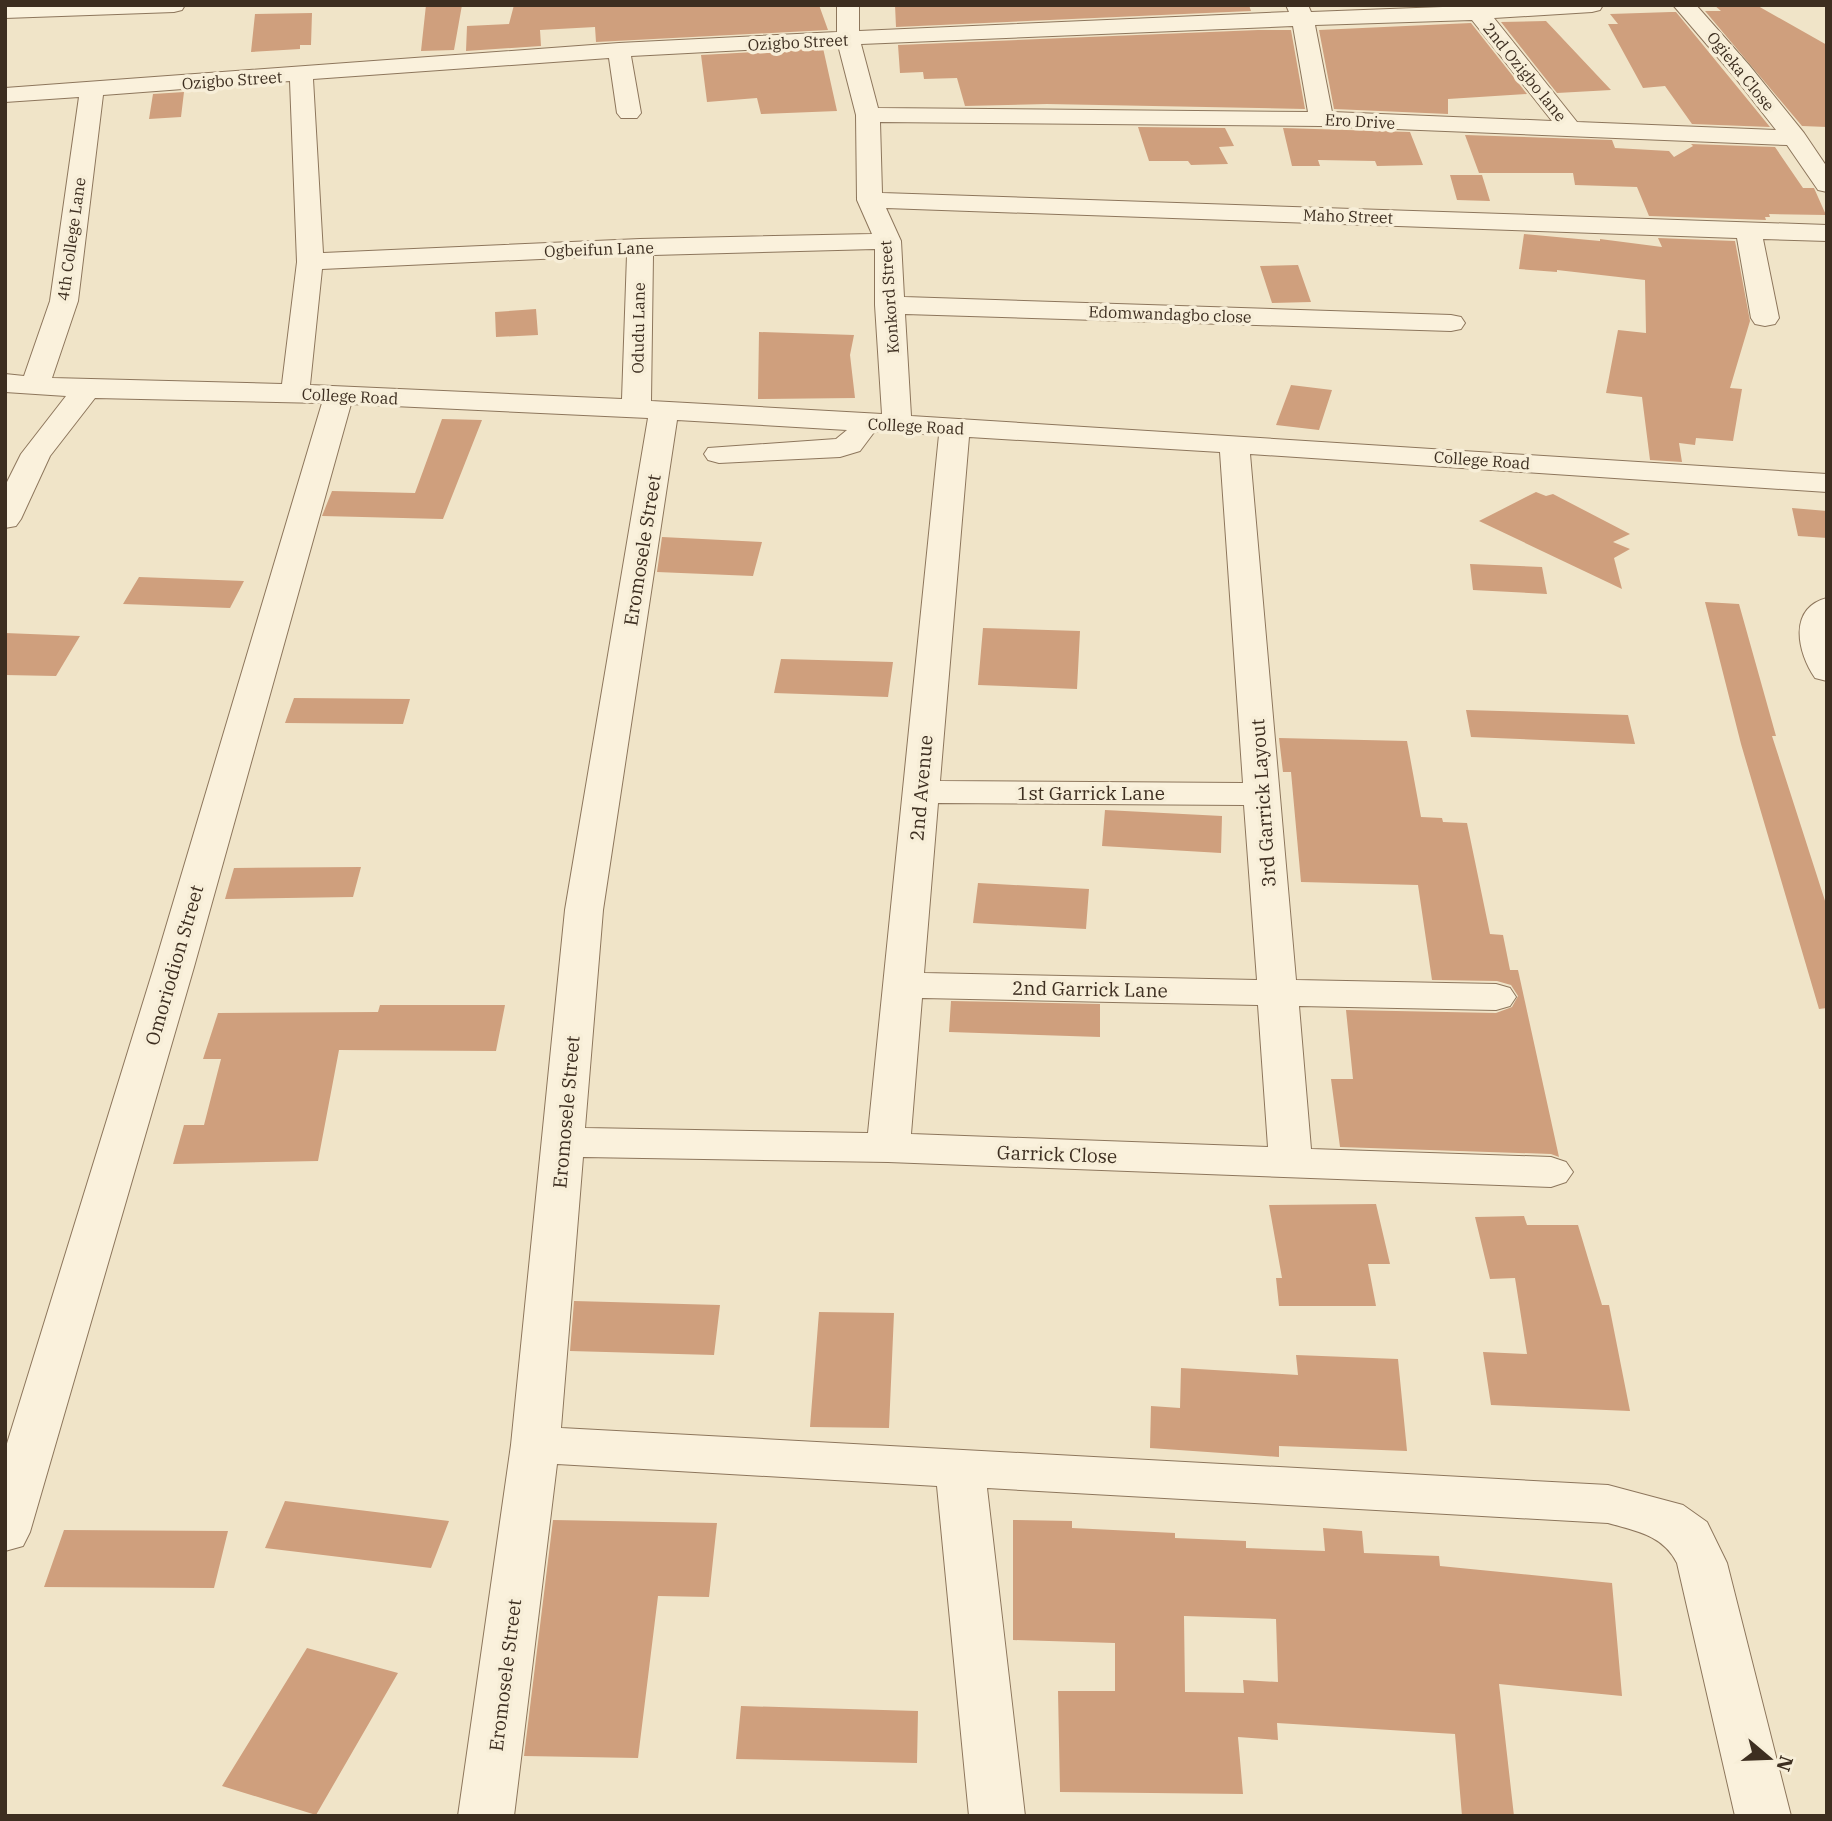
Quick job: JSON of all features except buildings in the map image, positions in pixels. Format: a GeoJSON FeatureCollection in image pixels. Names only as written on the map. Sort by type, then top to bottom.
{"type":"FeatureCollection","features":[{"type":"Feature","properties":{"kind":"street"},"geometry":{"type":"LineString","coordinates":[[5,11],[174,5]]}},
{"type":"Feature","properties":{"kind":"street","name":"Konkord Street"},"geometry":{"type":"LineString","coordinates":[[848,5],[848,39],[868,115],[870,200],[888,241],[889,305],[897,425]]}},
{"type":"Feature","properties":{"kind":"street","name":"Ozigbo Street"},"geometry":{"type":"LineString","coordinates":[[5,95],[619,50],[848,39],[1102,15],[1300,11],[1478,13],[1592,5]]}},
{"type":"Feature","properties":{"kind":"street","name":"Ogieka Close"},"geometry":{"type":"LineString","coordinates":[[1684,5],[1728,52],[1795,138]]}},
{"type":"Feature","properties":{"kind":"street"},"geometry":{"type":"LineString","coordinates":[[1300,11],[1321,119]]}},
{"type":"Feature","properties":{"kind":"street","name":"2nd Ozigbo lane"},"geometry":{"type":"LineString","coordinates":[[1478,13],[1572,131]]}},
{"type":"Feature","properties":{"kind":"street"},"geometry":{"type":"LineString","coordinates":[[619,50],[629,113]]}},
{"type":"Feature","properties":{"kind":"street"},"geometry":{"type":"LineString","coordinates":[[295,393],[310,262],[301,75]]}},
{"type":"Feature","properties":{"kind":"street","name":"4th College Lane"},"geometry":{"type":"LineString","coordinates":[[36,384],[64,301],[92,90]]}},
{"type":"Feature","properties":{"kind":"street","name":"Ero Drive"},"geometry":{"type":"LineString","coordinates":[[868,115],[1321,119],[1795,138]]}},
{"type":"Feature","properties":{"kind":"street"},"geometry":{"type":"LineString","coordinates":[[1795,138],[1827,185]]}},
{"type":"Feature","properties":{"kind":"street","name":"Maho Street"},"geometry":{"type":"LineString","coordinates":[[870,200],[1827,233]]}},
{"type":"Feature","properties":{"kind":"street"},"geometry":{"type":"LineString","coordinates":[[1749,230],[1765,318]]}},
{"type":"Feature","properties":{"kind":"street","name":"Ogbeifun Lane"},"geometry":{"type":"LineString","coordinates":[[310,262],[640,247],[888,241]]}},
{"type":"Feature","properties":{"kind":"street","name":"Odudu Lane"},"geometry":{"type":"LineString","coordinates":[[640,247],[650,410]]}},
{"type":"Feature","properties":{"kind":"street","name":"Edomwandagbo close"},"geometry":{"type":"LineString","coordinates":[[889,305],[1451,323]]}},
{"type":"Feature","properties":{"kind":"street","name":"College Road"},"geometry":{"type":"LineString","coordinates":[[5,383],[87,389],[295,393],[650,410],[1234,444],[1827,483]]}},
{"type":"Feature","properties":{"kind":"street"},"geometry":{"type":"LineString","coordinates":[[5,519],[36,454],[87,389]]}},
{"type":"Feature","properties":{"kind":"street","name":"Omoriodion Street"},"geometry":{"type":"LineString","coordinates":[[5,1532],[170,980],[339,396]]}},
{"type":"Feature","properties":{"kind":"street","name":"Eromosele Street"},"geometry":{"type":"LineString","coordinates":[[486,1816],[535,1445],[584,910],[650,410]]}},
{"type":"Feature","properties":{"kind":"street"},"geometry":{"type":"LineString","coordinates":[[719,454],[840,448],[851,445],[865,423]]}},
{"type":"Feature","properties":{"kind":"street","name":"2nd Avenue"},"geometry":{"type":"LineString","coordinates":[[888,1148],[955,428]]}},
{"type":"Feature","properties":{"kind":"street","name":"3rd Garrick Layout"},"geometry":{"type":"LineString","coordinates":[[1234,444],[1291,1163]]}},
{"type":"Feature","properties":{"kind":"street"},"geometry":{"type":"LineString","coordinates":[[1827,608],[1817,617],[1816,639],[1827,671]]}},
{"type":"Feature","properties":{"kind":"street","name":"1st Garrick Lane"},"geometry":{"type":"LineString","coordinates":[[921,792],[1262,794]]}},
{"type":"Feature","properties":{"kind":"street","name":"2nd Garrick Lane"},"geometry":{"type":"LineString","coordinates":[[903,985],[1496,997]]}},
{"type":"Feature","properties":{"kind":"street","name":"Garrick Close"},"geometry":{"type":"LineString","coordinates":[[563,1142],[888,1148],[1551,1172]]}},
{"type":"Feature","properties":{"kind":"street"},"geometry":{"type":"LineString","coordinates":[[535,1445],[1608,1504],[1665,1519],[1689,1536],[1702,1563],[1763,1816]]}},
{"type":"Feature","properties":{"kind":"street"},"geometry":{"type":"LineString","coordinates":[[960,1470],[997,1816]]}}]}
